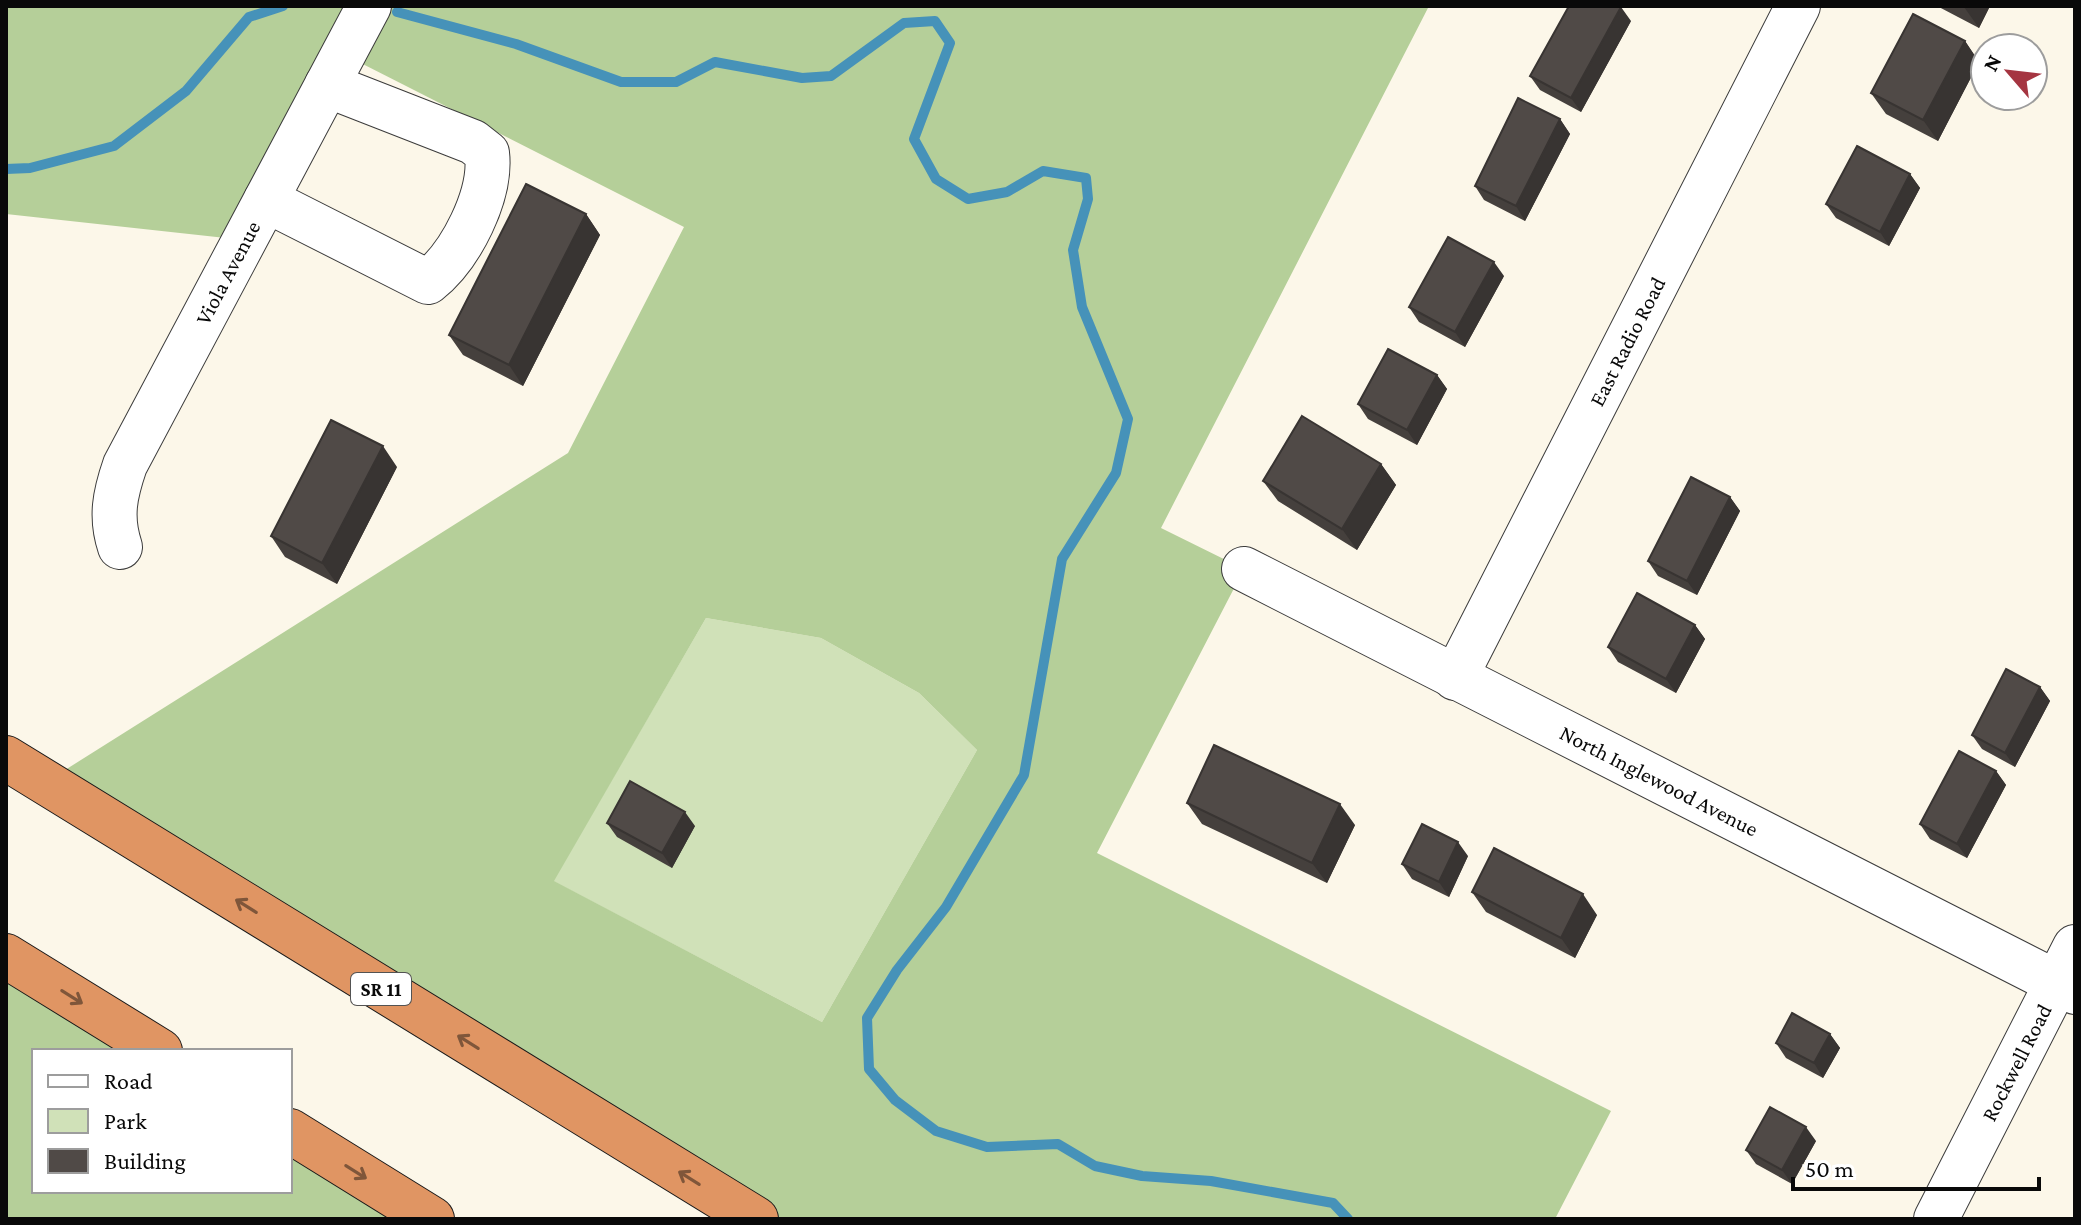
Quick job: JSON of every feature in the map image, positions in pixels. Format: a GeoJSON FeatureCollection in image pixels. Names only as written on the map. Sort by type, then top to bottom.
{"type":"FeatureCollection","features":[{"type":"Feature","properties":{"kind":"highway","name":"SR 11"},"geometry":{"type":"LineString","coordinates":[[6,758],[756,1219]]}},
{"type":"Feature","properties":{"kind":"highway"},"geometry":{"type":"LineString","coordinates":[[6,956],[157,1049]]}},
{"type":"Feature","properties":{"kind":"highway"},"geometry":{"type":"LineString","coordinates":[[292,1132],[432,1219]]}},
{"type":"Feature","properties":{"kind":"street","name":"Viola Avenue"},"geometry":{"type":"LineString","coordinates":[[120,547],[113,527],[114,496],[125,465],[369,6]]}},
{"type":"Feature","properties":{"kind":"street","name":"East Radio Road"},"geometry":{"type":"LineString","coordinates":[[1455,678],[1798,6]]}},
{"type":"Feature","properties":{"kind":"street"},"geometry":{"type":"LineString","coordinates":[[266,200],[428,282],[444,269],[467,230],[489,173],[487,153],[473,142],[327,85]]}},
{"type":"Feature","properties":{"kind":"street","name":"North Inglewood Avenue"},"geometry":{"type":"LineString","coordinates":[[1244,569],[1455,678],[2069,974]]}},
{"type":"Feature","properties":{"kind":"street","name":"Rockwell Road"},"geometry":{"type":"LineString","coordinates":[[1936,1219],[2069,974]]}},
{"type":"Feature","properties":{"kind":"green space"},"geometry":{"type":"Polygon","coordinates":[[[6,6],[1429,6],[1161,528],[1244,569],[1097,853],[1611,1111],[1555,1219],[757,1219],[46,782],[568,453],[684,227],[343,54],[244,240],[6,214],[6,6]],[[706,618],[554,881],[822,1022],[977,750],[919,693],[821,638],[706,618]]]}},
{"type":"Feature","properties":{"kind":"green space"},"geometry":{"type":"Polygon","coordinates":[[[706,618],[821,638],[919,693],[977,750],[822,1022],[553,881],[706,618]]]}},
{"type":"Feature","properties":{"kind":"green space"},"geometry":{"type":"Polygon","coordinates":[[[6,956],[157,1049],[32,1049],[32,1193],[292,1193],[292,1132],[432,1219],[6,1219],[6,956]]]}},
{"type":"Feature","properties":{"kind":"building"},"geometry":{"type":"Polygon","coordinates":[[[1569,6],[1621,7],[1571,98],[1530,76],[1569,6]]]}},
{"type":"Feature","properties":{"kind":"building"},"geometry":{"type":"Polygon","coordinates":[[[1913,14],[1965,41],[1923,120],[1871,93],[1913,14]]]}},
{"type":"Feature","properties":{"kind":"building"},"geometry":{"type":"Polygon","coordinates":[[[1518,98],[1560,119],[1516,206],[1475,186],[1518,98]]]}},
{"type":"Feature","properties":{"kind":"building"},"geometry":{"type":"Polygon","coordinates":[[[1857,146],[1910,174],[1880,232],[1826,204],[1857,146]]]}},
{"type":"Feature","properties":{"kind":"building"},"geometry":{"type":"Polygon","coordinates":[[[526,184],[586,214],[509,365],[449,335],[526,184]]]}},
{"type":"Feature","properties":{"kind":"building"},"geometry":{"type":"Polygon","coordinates":[[[1448,237],[1494,262],[1455,332],[1409,307],[1448,237]]]}},
{"type":"Feature","properties":{"kind":"building"},"geometry":{"type":"Polygon","coordinates":[[[1388,349],[1437,375],[1407,430],[1358,404],[1388,349]]]}},
{"type":"Feature","properties":{"kind":"building"},"geometry":{"type":"Polygon","coordinates":[[[1302,416],[1381,464],[1342,529],[1263,481],[1302,416]]]}},
{"type":"Feature","properties":{"kind":"building"},"geometry":{"type":"Polygon","coordinates":[[[331,420],[383,446],[322,563],[271,536],[331,420]]]}},
{"type":"Feature","properties":{"kind":"building"},"geometry":{"type":"Polygon","coordinates":[[[1691,477],[1730,497],[1687,581],[1648,561],[1691,477]]]}},
{"type":"Feature","properties":{"kind":"building"},"geometry":{"type":"Polygon","coordinates":[[[1637,593],[1695,625],[1666,679],[1608,647],[1637,593]]]}},
{"type":"Feature","properties":{"kind":"building"},"geometry":{"type":"Polygon","coordinates":[[[2006,669],[2040,687],[2005,753],[1972,735],[2006,669]]]}},
{"type":"Feature","properties":{"kind":"building"},"geometry":{"type":"Polygon","coordinates":[[[1214,745],[1340,804],[1312,863],[1187,803],[1214,745]]]}},
{"type":"Feature","properties":{"kind":"building"},"geometry":{"type":"Polygon","coordinates":[[[1959,751],[1996,771],[1957,844],[1920,824],[1959,751]]]}},
{"type":"Feature","properties":{"kind":"building"},"geometry":{"type":"Polygon","coordinates":[[[630,781],[685,812],[662,853],[607,823],[630,781]]]}},
{"type":"Feature","properties":{"kind":"building"},"geometry":{"type":"Polygon","coordinates":[[[1422,824],[1458,842],[1439,882],[1402,864],[1422,824]]]}},
{"type":"Feature","properties":{"kind":"building"},"geometry":{"type":"Polygon","coordinates":[[[1494,848],[1583,894],[1561,938],[1472,892],[1494,848]]]}},
{"type":"Feature","properties":{"kind":"building"},"geometry":{"type":"Polygon","coordinates":[[[1792,1013],[1830,1034],[1814,1063],[1776,1043],[1792,1013]]]}},
{"type":"Feature","properties":{"kind":"building"},"geometry":{"type":"Polygon","coordinates":[[[1770,1107],[1806,1127],[1782,1170],[1746,1150],[1770,1107]]]}},
{"type":"Feature","properties":{"kind":"waterway"},"geometry":{"type":"LineString","coordinates":[[6,169],[30,168],[114,146],[186,91],[249,17],[283,6]]}},
{"type":"Feature","properties":{"kind":"waterway"},"geometry":{"type":"LineString","coordinates":[[397,12],[516,44],[621,82],[676,82],[715,62],[802,78],[831,76],[904,23],[935,21],[950,43],[914,139],[936,179],[968,199],[1007,192],[1043,171],[1086,178],[1088,199],[1073,250],[1082,307],[1128,419],[1116,473],[1062,559],[1024,775],[946,907],[897,970],[867,1018],[869,1069],[895,1100],[936,1131],[987,1147],[1058,1144],[1095,1166],[1142,1176],[1211,1181],[1333,1203],[1348,1219]]}}]}
